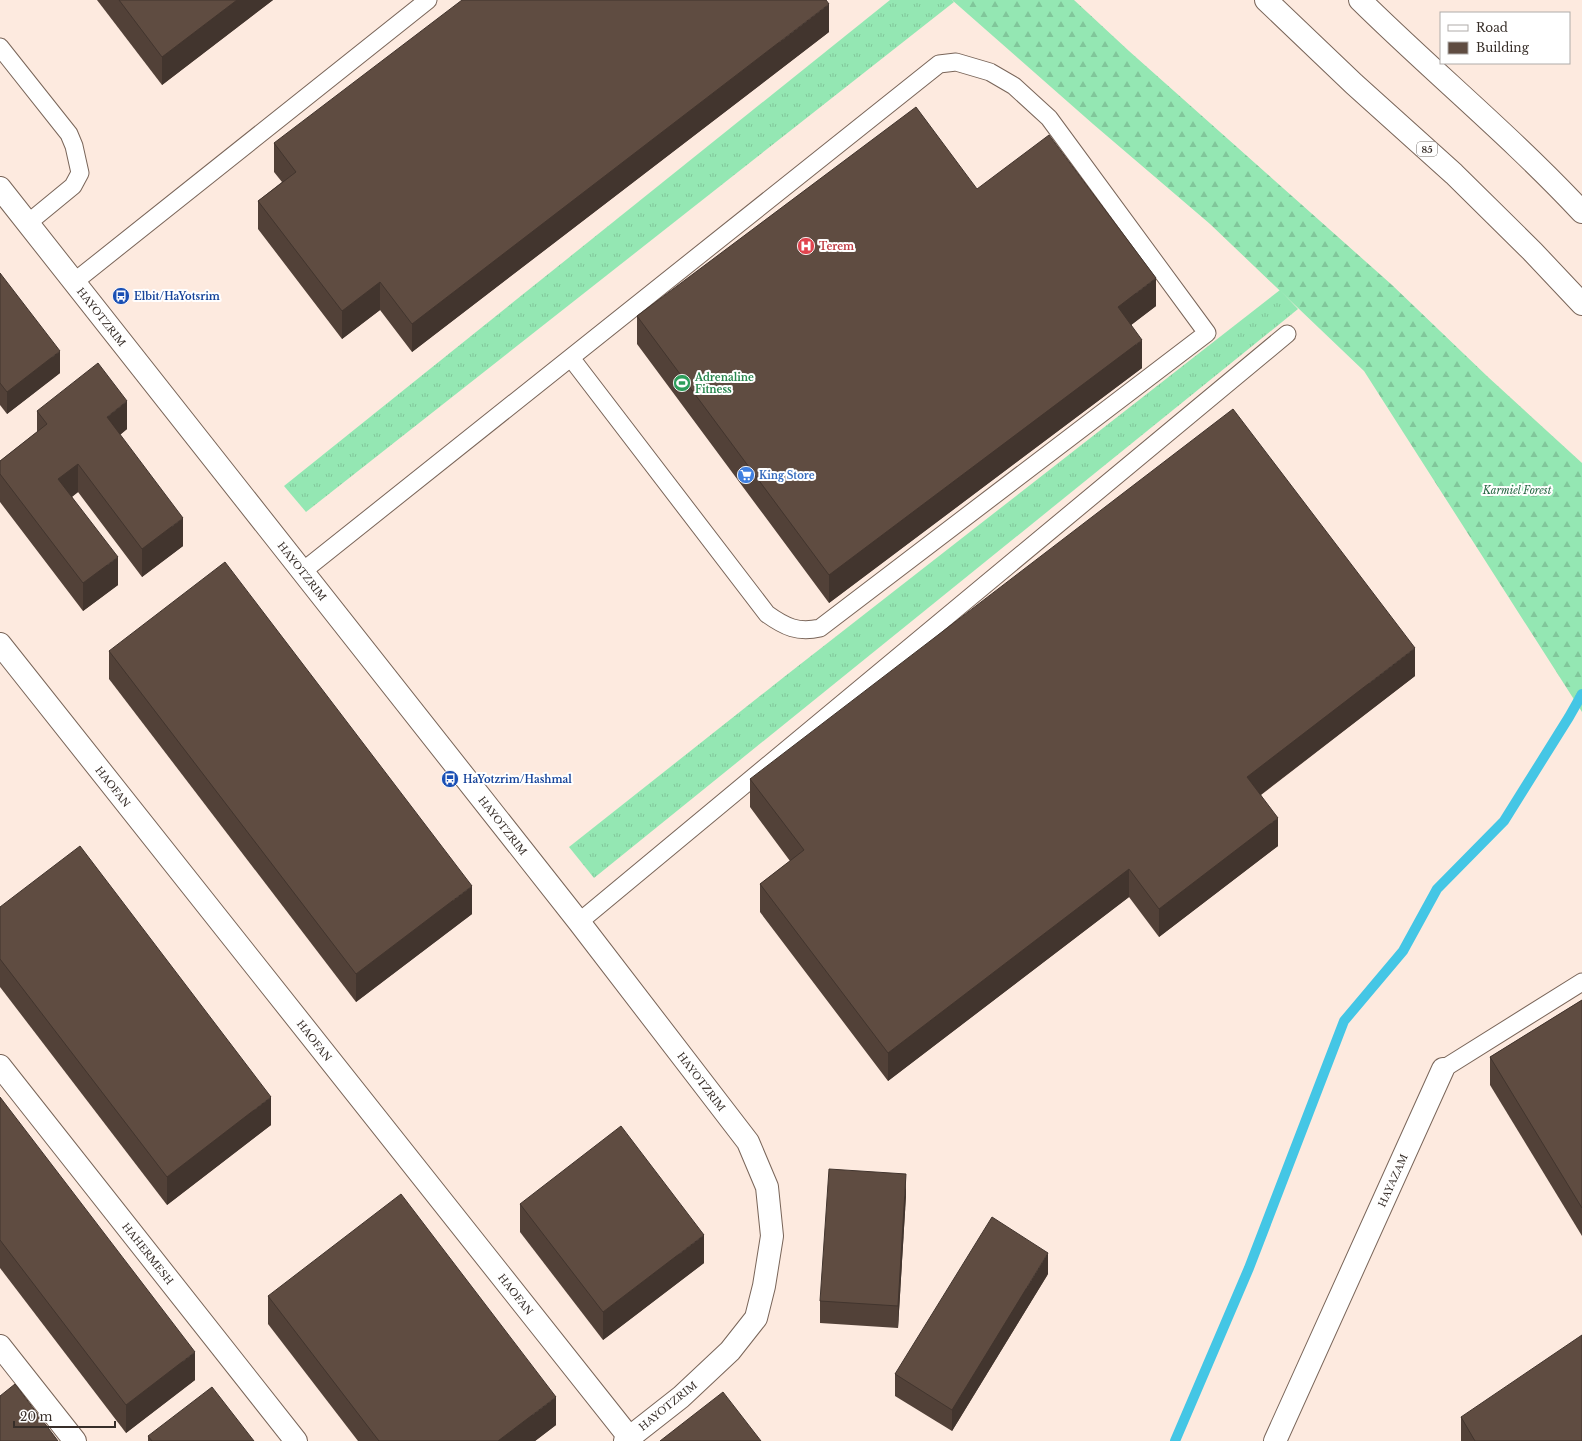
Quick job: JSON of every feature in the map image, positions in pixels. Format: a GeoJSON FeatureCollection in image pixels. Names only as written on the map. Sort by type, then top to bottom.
{"type":"FeatureCollection","features":[{"type":"Feature","properties":{"kind":"main road","name":"85"},"geometry":{"type":"LineString","coordinates":[[1266,0],[1354,84],[1454,174],[1532,251],[1582,304]]}},
{"type":"Feature","properties":{"kind":"main road"},"geometry":{"type":"LineString","coordinates":[[1360,0],[1397,36],[1498,128],[1582,212]]}},
{"type":"Feature","properties":{"kind":"main road","name":"HAYOTZRIM"},"geometry":{"type":"LineString","coordinates":[[0,188],[579,922],[748,1142],[767,1187],[772,1236],[764,1286],[756,1318],[730,1351],[681,1397],[627,1439]]}},
{"type":"Feature","properties":{"kind":"main road","name":"HAOFAN"},"geometry":{"type":"LineString","coordinates":[[0,644],[627,1439]]}},
{"type":"Feature","properties":{"kind":"main road","name":"HAHERMESH"},"geometry":{"type":"LineString","coordinates":[[0,1066],[296,1441]]}},
{"type":"Feature","properties":{"kind":"main road","name":"HAYAZAM"},"geometry":{"type":"LineString","coordinates":[[1275,1441],[1443,1069]]}},
{"type":"Feature","properties":{"kind":"main road"},"geometry":{"type":"LineString","coordinates":[[0,1346],[76,1441]]}},
{"type":"Feature","properties":{"kind":"lane"},"geometry":{"type":"LineString","coordinates":[[74,282],[428,0]]}},
{"type":"Feature","properties":{"kind":"lane"},"geometry":{"type":"LineString","coordinates":[[0,47],[69,134],[74,146],[80,173],[73,186],[28,223]]}},
{"type":"Feature","properties":{"kind":"lane"},"geometry":{"type":"LineString","coordinates":[[303,571],[939,64],[956,62],[990,72],[1014,86],[1049,118],[1207,333],[820,628],[809,631],[798,630],[781,624],[767,614],[571,358]]}},
{"type":"Feature","properties":{"kind":"lane"},"geometry":{"type":"LineString","coordinates":[[579,922],[1287,334]]}},
{"type":"Feature","properties":{"kind":"lane","name":"HAYAZAM"},"geometry":{"type":"LineString","coordinates":[[1443,1069],[1582,982]]}},
{"type":"Feature","properties":{"kind":"green space"},"geometry":{"type":"Polygon","coordinates":[[[890,0],[952,0],[954,2],[306,512],[284,486],[890,0]]]}},
{"type":"Feature","properties":{"kind":"green space","name":"Karmiel Forest"},"geometry":{"type":"Polygon","coordinates":[[[952,0],[1074,0],[1129,51],[1392,285],[1488,377],[1582,463],[1582,712],[1364,371],[1210,224],[952,0]]]}},
{"type":"Feature","properties":{"kind":"green space"},"geometry":{"type":"Polygon","coordinates":[[[1280,290],[1298,309],[594,878],[569,847],[784,677],[1280,290]]]}},
{"type":"Feature","properties":{"kind":"building"},"geometry":{"type":"Polygon","coordinates":[[[119,0],[237,0],[162,57],[119,0]]]}},
{"type":"Feature","properties":{"kind":"building"},"geometry":{"type":"Polygon","coordinates":[[[462,0],[826,0],[829,4],[412,324],[380,282],[342,311],[258,201],[296,172],[274,143],[462,0]]]}},
{"type":"Feature","properties":{"kind":"building"},"geometry":{"type":"Polygon","coordinates":[[[916,107],[977,189],[1049,135],[1156,278],[1118,307],[1142,340],[829,575],[637,316],[916,107]]]}},
{"type":"Feature","properties":{"kind":"building"},"geometry":{"type":"Polygon","coordinates":[[[0,273],[60,351],[7,392],[0,383],[0,273]]]}},
{"type":"Feature","properties":{"kind":"building"},"geometry":{"type":"Polygon","coordinates":[[[98,363],[127,401],[107,417],[183,518],[142,549],[78,464],[58,479],[118,557],[83,583],[0,474],[0,461],[47,424],[37,411],[98,363]]]}},
{"type":"Feature","properties":{"kind":"building"},"geometry":{"type":"Polygon","coordinates":[[[1233,409],[1415,648],[1247,777],[1278,818],[1159,909],[1129,869],[888,1053],[760,884],[804,850],[750,779],[1233,409]]]}},
{"type":"Feature","properties":{"kind":"building"},"geometry":{"type":"Polygon","coordinates":[[[225,562],[472,886],[356,974],[109,651],[225,562]]]}},
{"type":"Feature","properties":{"kind":"building"},"geometry":{"type":"Polygon","coordinates":[[[80,846],[271,1097],[167,1177],[0,959],[0,907],[80,846]]]}},
{"type":"Feature","properties":{"kind":"building"},"geometry":{"type":"Polygon","coordinates":[[[1582,1000],[1582,1208],[1490,1057],[1582,1000]]]}},
{"type":"Feature","properties":{"kind":"building"},"geometry":{"type":"Polygon","coordinates":[[[0,1097],[195,1352],[126,1405],[0,1240],[0,1097]]]}},
{"type":"Feature","properties":{"kind":"building"},"geometry":{"type":"Polygon","coordinates":[[[621,1126],[704,1235],[603,1312],[520,1204],[621,1126]]]}},
{"type":"Feature","properties":{"kind":"building"},"geometry":{"type":"Polygon","coordinates":[[[829,1169],[906,1174],[898,1306],[820,1301],[829,1169]]]}},
{"type":"Feature","properties":{"kind":"building"},"geometry":{"type":"Polygon","coordinates":[[[401,1194],[556,1397],[498,1441],[379,1441],[268,1296],[401,1194]]]}},
{"type":"Feature","properties":{"kind":"building"},"geometry":{"type":"Polygon","coordinates":[[[992,1217],[1048,1253],[952,1410],[895,1374],[992,1217]]]}},
{"type":"Feature","properties":{"kind":"building"},"geometry":{"type":"Polygon","coordinates":[[[1582,1335],[1582,1441],[1475,1441],[1461,1417],[1582,1335]]]}},
{"type":"Feature","properties":{"kind":"building"},"geometry":{"type":"Polygon","coordinates":[[[15,1384],[58,1441],[0,1441],[0,1396],[15,1384]]]}},
{"type":"Feature","properties":{"kind":"building"},"geometry":{"type":"Polygon","coordinates":[[[212,1387],[254,1441],[152,1441],[148,1436],[212,1387]]]}},
{"type":"Feature","properties":{"kind":"building"},"geometry":{"type":"Polygon","coordinates":[[[723,1392],[761,1441],[660,1441],[723,1392]]]}},
{"type":"Feature","properties":{"kind":"waterway"},"geometry":{"type":"LineString","coordinates":[[1175,1441],[1249,1268],[1344,1021],[1403,951],[1437,889],[1504,821],[1582,694]]}},
{"type":"Feature","properties":{"kind":"place","name":"Terem"},"geometry":{"type":"Point","coordinates":[806,246]}},
{"type":"Feature","properties":{"kind":"place","name":"Elbit/HaYotsrim"},"geometry":{"type":"Point","coordinates":[121,296]}},
{"type":"Feature","properties":{"kind":"place","name":"Adrenaline Fitness"},"geometry":{"type":"Point","coordinates":[682,383]}},
{"type":"Feature","properties":{"kind":"place","name":"King Store"},"geometry":{"type":"Point","coordinates":[746,475]}},
{"type":"Feature","properties":{"kind":"place","name":"HaYotzrim/Hashmal"},"geometry":{"type":"Point","coordinates":[450,779]}}]}
